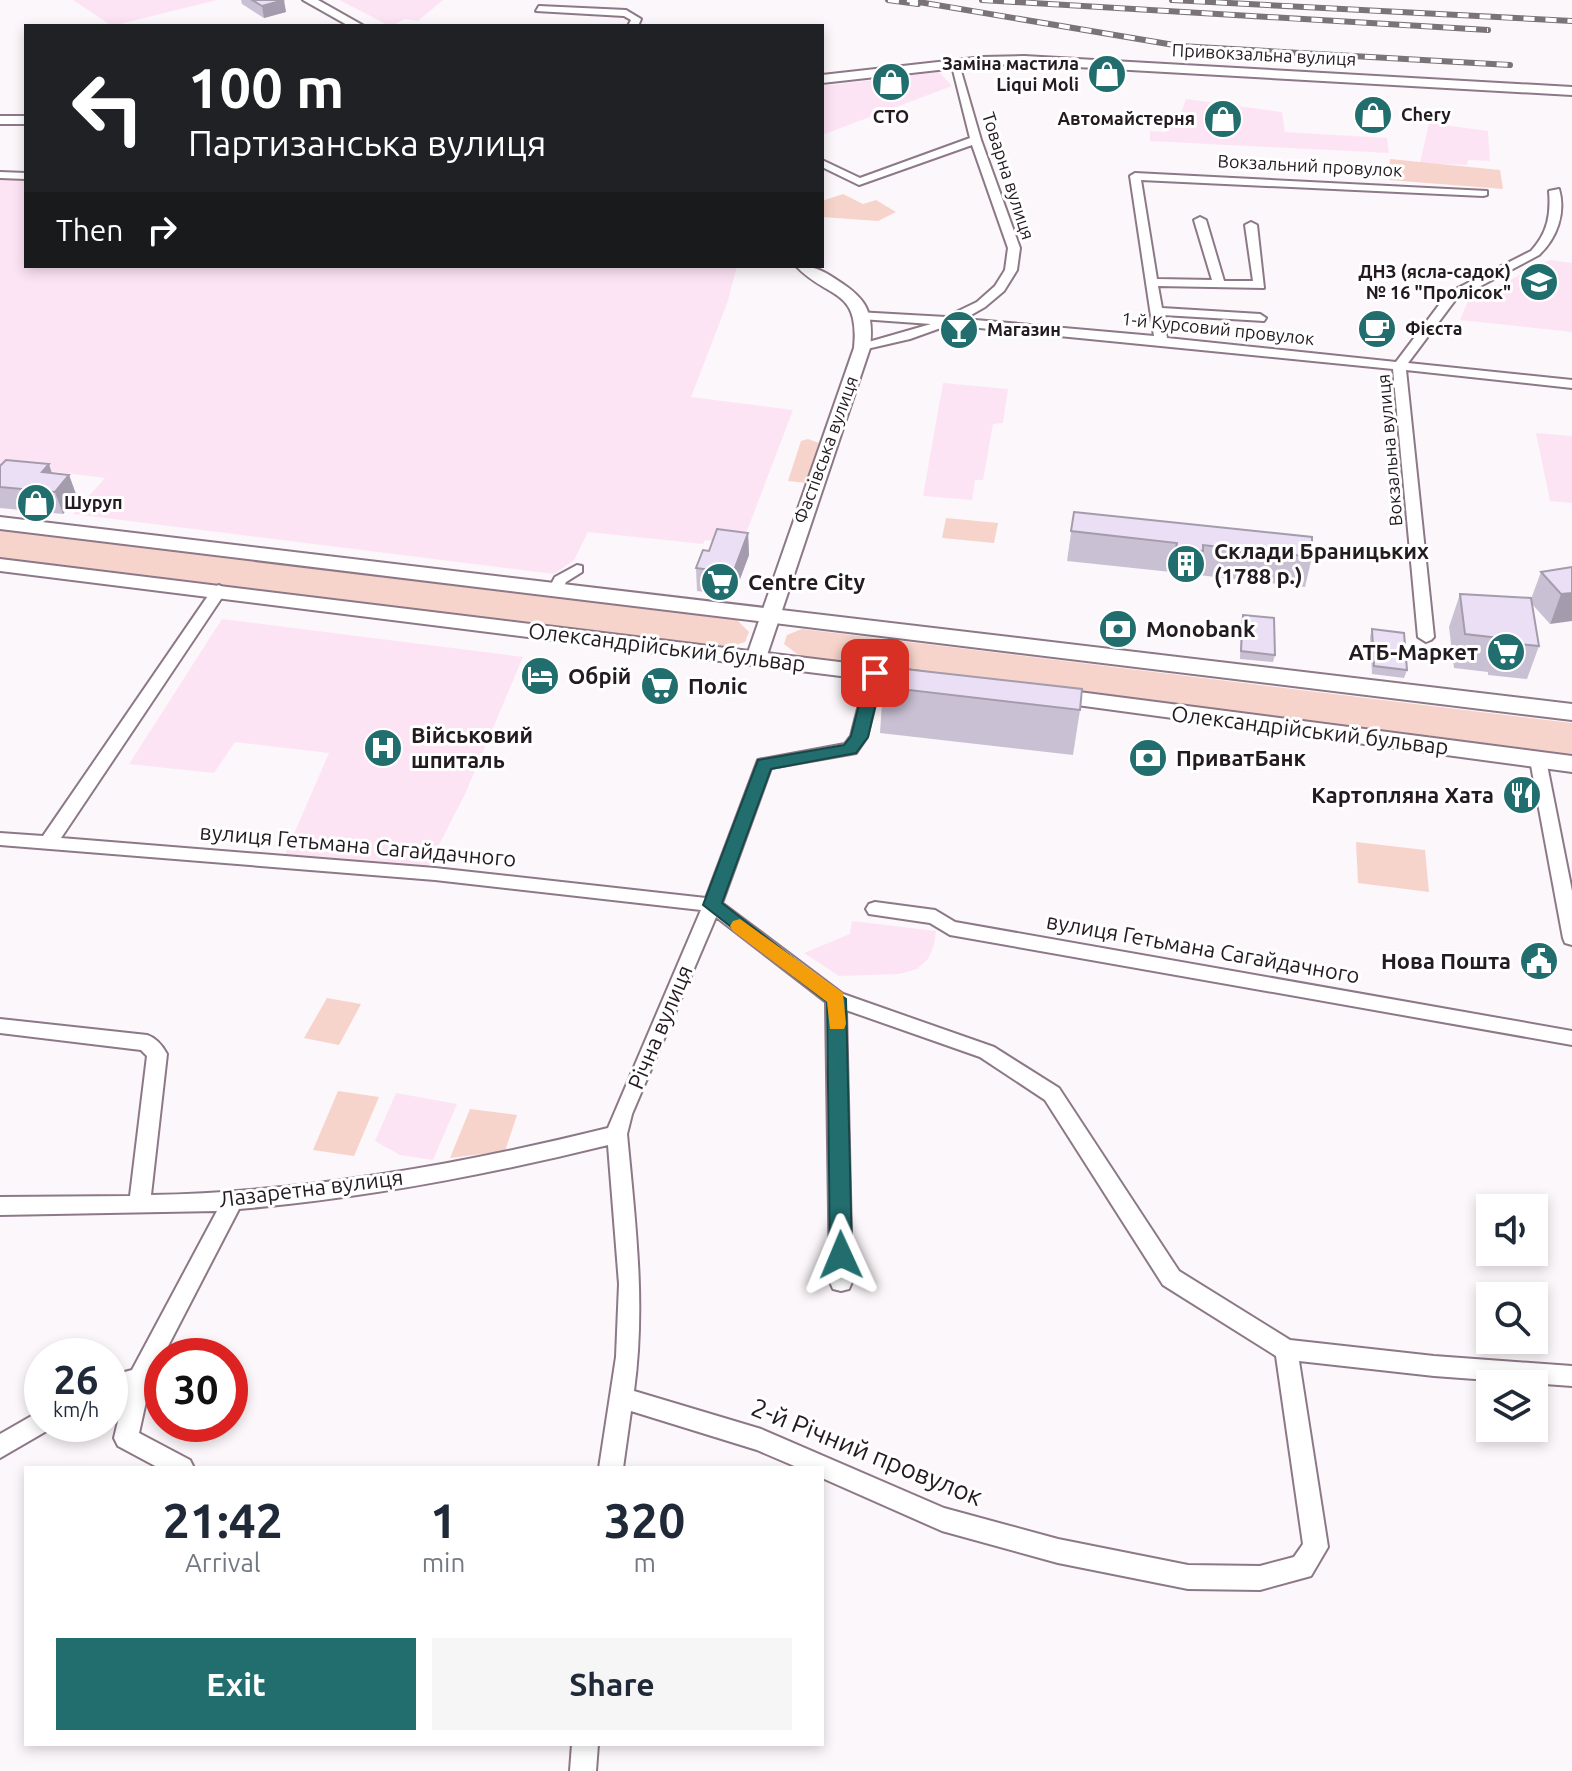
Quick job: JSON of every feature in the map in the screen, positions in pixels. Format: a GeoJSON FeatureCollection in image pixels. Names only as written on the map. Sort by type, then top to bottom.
{"type":"FeatureCollection","features":[{"type":"Feature","properties":{"kind":"main road","name":"Олександрійський бульвар"},"geometry":{"type":"LineString","coordinates":[[0,523],[1572,712]]}},
{"type":"Feature","properties":{"kind":"main road","name":"Олександрійський бульвар"},"geometry":{"type":"LineString","coordinates":[[0,565],[938,681]]}},
{"type":"Feature","properties":{"kind":"main road","name":"Олександрійський бульвар"},"geometry":{"type":"LineString","coordinates":[[1032,693],[1572,764]]}},
{"type":"Feature","properties":{"kind":"street"},"geometry":{"type":"LineString","coordinates":[[309,0],[354,24]]}},
{"type":"Feature","properties":{"kind":"street"},"geometry":{"type":"LineString","coordinates":[[539,9],[626,13],[636,19],[634,24]]}},
{"type":"Feature","properties":{"kind":"street","name":"Привокзальна вулиця"},"geometry":{"type":"LineString","coordinates":[[824,79],[954,64],[1024,60],[1572,91]]}},
{"type":"Feature","properties":{"kind":"street","name":"Товарна вулиця"},"geometry":{"type":"LineString","coordinates":[[862,348],[955,321],[979,305],[1004,282],[1015,261],[1014,248],[976,140],[954,64]]}},
{"type":"Feature","properties":{"kind":"street"},"geometry":{"type":"LineString","coordinates":[[0,120],[24,120]]}},
{"type":"Feature","properties":{"kind":"street"},"geometry":{"type":"LineString","coordinates":[[824,164],[859,182],[976,140]]}},
{"type":"Feature","properties":{"kind":"street"},"geometry":{"type":"LineString","coordinates":[[0,175],[24,176]]}},
{"type":"Feature","properties":{"kind":"street","name":"Вокзальний провулок"},"geometry":{"type":"LineString","coordinates":[[1153,282],[1135,176],[1483,193]]}},
{"type":"Feature","properties":{"kind":"street","name":"Вокзальна вулиця"},"geometry":{"type":"LineString","coordinates":[[1426,637],[1399,366],[1452,296],[1535,253],[1546,243],[1555,219],[1555,191]]}},
{"type":"Feature","properties":{"kind":"street"},"geometry":{"type":"LineString","coordinates":[[1200,220],[1219,284]]}},
{"type":"Feature","properties":{"kind":"street"},"geometry":{"type":"LineString","coordinates":[[1161,341],[1153,282],[1260,285],[1251,225]]}},
{"type":"Feature","properties":{"kind":"street"},"geometry":{"type":"LineString","coordinates":[[807,268],[854,298],[861,315]]}},
{"type":"Feature","properties":{"kind":"street"},"geometry":{"type":"LineString","coordinates":[[1158,311],[1260,318]]}},
{"type":"Feature","properties":{"kind":"street","name":"1-й Курсовий провулок"},"geometry":{"type":"LineString","coordinates":[[861,315],[955,321],[1572,384]]}},
{"type":"Feature","properties":{"kind":"street","name":"Фастівська вулиця"},"geometry":{"type":"LineString","coordinates":[[756,658],[862,348],[864,328],[861,315]]}},
{"type":"Feature","properties":{"kind":"street"},"geometry":{"type":"LineString","coordinates":[[555,592],[560,580],[577,569]]}},
{"type":"Feature","properties":{"kind":"street"},"geometry":{"type":"LineString","coordinates":[[48,843],[219,590]]}},
{"type":"Feature","properties":{"kind":"street","name":"Річна вулиця"},"geometry":{"type":"LineString","coordinates":[[611,1466],[623,1398],[630,1284],[617,1134],[622,1114],[712,905],[764,764],[850,749],[859,737],[875,673]]}},
{"type":"Feature","properties":{"kind":"street"},"geometry":{"type":"LineString","coordinates":[[1538,760],[1572,938]]}},
{"type":"Feature","properties":{"kind":"street","name":"вулиця Гетьмана Сагайдачного"},"geometry":{"type":"LineString","coordinates":[[0,839],[435,874],[712,905]]}},
{"type":"Feature","properties":{"kind":"street"},"geometry":{"type":"LineString","coordinates":[[712,905],[836,999],[987,1052],[1052,1094],[1171,1278],[1286,1350],[1434,1366],[1572,1376]]}},
{"type":"Feature","properties":{"kind":"street","name":"вулиця Гетьмана Сагайдачного"},"geometry":{"type":"LineString","coordinates":[[875,909],[935,917],[950,928],[1572,1038]]}},
{"type":"Feature","properties":{"kind":"street"},"geometry":{"type":"LineString","coordinates":[[836,999],[841,1282]]}},
{"type":"Feature","properties":{"kind":"street"},"geometry":{"type":"LineString","coordinates":[[0,1026],[147,1043],[157,1054],[140,1203]]}},
{"type":"Feature","properties":{"kind":"street","name":"Лазаретна вулиця"},"geometry":{"type":"LineString","coordinates":[[0,1206],[233,1200],[366,1184],[516,1158],[617,1134]]}},
{"type":"Feature","properties":{"kind":"street"},"geometry":{"type":"LineString","coordinates":[[178,1466],[126,1438],[140,1378],[233,1200]]}},
{"type":"Feature","properties":{"kind":"street","name":"2-й Річний провулок"},"geometry":{"type":"LineString","coordinates":[[824,1467],[942,1519],[1058,1551],[1188,1577],[1260,1578],[1302,1567],[1316,1547],[1286,1350]]}},
{"type":"Feature","properties":{"kind":"street"},"geometry":{"type":"LineString","coordinates":[[128,1381],[140,1378]]}},
{"type":"Feature","properties":{"kind":"street","name":"2-й Річний провулок"},"geometry":{"type":"LineString","coordinates":[[623,1398],[761,1440],[821,1466]]}},
{"type":"Feature","properties":{"kind":"street"},"geometry":{"type":"LineString","coordinates":[[0,1447],[24,1432]]}},
{"type":"Feature","properties":{"kind":"street"},"geometry":{"type":"LineString","coordinates":[[583,1771],[585,1746]]}},
{"type":"Feature","properties":{"kind":"shaded area"},"geometry":{"type":"Polygon","coordinates":[[[73,0],[217,0],[120,24],[109,24],[73,0]]]}},
{"type":"Feature","properties":{"kind":"shaded area"},"geometry":{"type":"Polygon","coordinates":[[[339,0],[443,0],[418,21],[405,19],[386,24],[339,0]]]}},
{"type":"Feature","properties":{"kind":"shaded area"},"geometry":{"type":"Polygon","coordinates":[[[939,72],[952,86],[824,134],[824,86],[939,72]]]}},
{"type":"Feature","properties":{"kind":"shaded area"},"geometry":{"type":"Polygon","coordinates":[[[1186,99],[1282,112],[1285,132],[1387,138],[1389,153],[1150,141],[1150,131],[1165,132],[1161,112],[1181,113],[1186,99]]]}},
{"type":"Feature","properties":{"kind":"shaded area"},"geometry":{"type":"Polygon","coordinates":[[[1429,123],[1488,131],[1490,161],[1468,160],[1467,165],[1420,163],[1429,123]]]}},
{"type":"Feature","properties":{"kind":"shaded area"},"geometry":{"type":"Polygon","coordinates":[[[1390,159],[1500,170],[1503,189],[1389,180],[1390,159]]]}},
{"type":"Feature","properties":{"kind":"shaded area"},"geometry":{"type":"Polygon","coordinates":[[[0,175],[24,176],[24,268],[736,268],[728,301],[691,397],[793,410],[742,544],[705,540],[703,544],[588,532],[574,560],[554,574],[73,514],[105,478],[0,465],[0,175]]]}},
{"type":"Feature","properties":{"kind":"shaded area"},"geometry":{"type":"Polygon","coordinates":[[[843,194],[863,204],[876,200],[896,212],[878,221],[824,217],[824,200],[843,194]]]}},
{"type":"Feature","properties":{"kind":"shaded area","name":"ДНЗ (ясла-садок) № 16 \"Пролісок\""},"geometry":{"type":"Polygon","coordinates":[[[1550,260],[1572,263],[1572,332],[1460,320],[1468,301],[1550,260]]]}},
{"type":"Feature","properties":{"kind":"shaded area"},"geometry":{"type":"Polygon","coordinates":[[[943,383],[1008,389],[1003,423],[993,424],[983,480],[975,480],[972,500],[923,496],[943,383]]]}},
{"type":"Feature","properties":{"kind":"shaded area"},"geometry":{"type":"Polygon","coordinates":[[[1536,433],[1572,436],[1572,503],[1550,501],[1536,433]]]}},
{"type":"Feature","properties":{"kind":"shaded area"},"geometry":{"type":"Polygon","coordinates":[[[808,439],[819,443],[807,483],[788,481],[801,441],[808,439]]]}},
{"type":"Feature","properties":{"kind":"shaded area"},"geometry":{"type":"Polygon","coordinates":[[[946,518],[998,523],[994,543],[942,538],[946,518]]]}},
{"type":"Feature","properties":{"kind":"shaded area"},"geometry":{"type":"Polygon","coordinates":[[[0,529],[737,620],[749,632],[745,642],[729,647],[0,558],[0,529]]]}},
{"type":"Feature","properties":{"kind":"shaded area","name":"Військовий шпиталь"},"geometry":{"type":"Polygon","coordinates":[[[222,619],[523,657],[465,794],[426,870],[283,859],[329,753],[235,742],[214,773],[129,764],[222,619]]]}},
{"type":"Feature","properties":{"kind":"shaded area"},"geometry":{"type":"Polygon","coordinates":[[[802,629],[1572,723],[1572,756],[801,657],[784,644],[787,635],[802,629]]]}},
{"type":"Feature","properties":{"kind":"shaded area"},"geometry":{"type":"Polygon","coordinates":[[[1356,842],[1425,850],[1429,892],[1358,883],[1356,842]]]}},
{"type":"Feature","properties":{"kind":"shaded area"},"geometry":{"type":"Polygon","coordinates":[[[852,921],[936,931],[934,945],[928,959],[917,969],[899,974],[839,976],[804,953],[850,934],[852,921]]]}},
{"type":"Feature","properties":{"kind":"shaded area"},"geometry":{"type":"Polygon","coordinates":[[[327,998],[361,1004],[339,1045],[304,1038],[327,998]]]}},
{"type":"Feature","properties":{"kind":"shaded area"},"geometry":{"type":"Polygon","coordinates":[[[338,1091],[379,1097],[354,1156],[313,1150],[338,1091]]]}},
{"type":"Feature","properties":{"kind":"shaded area"},"geometry":{"type":"Polygon","coordinates":[[[396,1093],[457,1104],[433,1160],[400,1155],[375,1141],[396,1093]]]}},
{"type":"Feature","properties":{"kind":"shaded area"},"geometry":{"type":"Polygon","coordinates":[[[470,1109],[517,1115],[505,1151],[450,1158],[470,1109]]]}},
{"type":"Feature","properties":{"kind":"building"},"geometry":{"type":"Polygon","coordinates":[[[252,0],[284,0],[262,6],[252,0]]]}},
{"type":"Feature","properties":{"kind":"building"},"geometry":{"type":"Polygon","coordinates":[[[6,460],[49,464],[42,472],[69,475],[55,492],[0,487],[0,466],[6,460]]]}},
{"type":"Feature","properties":{"kind":"building"},"geometry":{"type":"Polygon","coordinates":[[[1074,512],[1312,537],[1312,557],[1203,545],[1203,551],[1176,548],[1177,543],[1071,531],[1074,512]]]}},
{"type":"Feature","properties":{"kind":"building"},"geometry":{"type":"Polygon","coordinates":[[[717,529],[748,533],[733,573],[696,568],[703,550],[709,551],[717,529]]]}},
{"type":"Feature","properties":{"kind":"building"},"geometry":{"type":"Polygon","coordinates":[[[1572,567],[1572,593],[1561,594],[1541,572],[1572,567]]]}},
{"type":"Feature","properties":{"kind":"building"},"geometry":{"type":"Polygon","coordinates":[[[1460,594],[1531,598],[1539,646],[1465,634],[1460,594]]]}},
{"type":"Feature","properties":{"kind":"building"},"geometry":{"type":"Polygon","coordinates":[[[1243,615],[1274,618],[1275,655],[1241,651],[1243,615]]]}},
{"type":"Feature","properties":{"kind":"building"},"geometry":{"type":"Polygon","coordinates":[[[1372,629],[1404,633],[1407,670],[1374,666],[1372,629]]]}},
{"type":"Feature","properties":{"kind":"building"},"geometry":{"type":"Polygon","coordinates":[[[887,667],[1082,689],[1080,710],[883,687],[887,667]]]}},
{"type":"Feature","properties":{"kind":"railway"},"geometry":{"type":"LineString","coordinates":[[888,0],[918,4]]}},
{"type":"Feature","properties":{"kind":"railway"},"geometry":{"type":"LineString","coordinates":[[907,0],[1180,46],[1510,65]]}},
{"type":"Feature","properties":{"kind":"railway"},"geometry":{"type":"LineString","coordinates":[[982,0],[1488,30]]}},
{"type":"Feature","properties":{"kind":"railway"},"geometry":{"type":"LineString","coordinates":[[1172,0],[1572,21]]}},
{"type":"Feature","properties":{"kind":"slow traffic"},"geometry":{"type":"LineString","coordinates":[[740,926],[836,999],[837,1024]]}},
{"type":"Feature","properties":{"kind":"place","name":"Заміна мастила Liqui Moli"},"geometry":{"type":"Point","coordinates":[1107,74]}},
{"type":"Feature","properties":{"kind":"place","name":"СТО"},"geometry":{"type":"Point","coordinates":[891,82]}},
{"type":"Feature","properties":{"kind":"place","name":"Chery"},"geometry":{"type":"Point","coordinates":[1373,115]}},
{"type":"Feature","properties":{"kind":"place","name":"Автомайстерня"},"geometry":{"type":"Point","coordinates":[1223,119]}},
{"type":"Feature","properties":{"kind":"place","name":"ДНЗ (ясла-садок) № 16 \"Пролісок\""},"geometry":{"type":"Point","coordinates":[1539,282]}},
{"type":"Feature","properties":{"kind":"place","name":"Фієста"},"geometry":{"type":"Point","coordinates":[1377,329]}},
{"type":"Feature","properties":{"kind":"place","name":"Магазин"},"geometry":{"type":"Point","coordinates":[959,330]}},
{"type":"Feature","properties":{"kind":"place","name":"Шуруп"},"geometry":{"type":"Point","coordinates":[36,503]}},
{"type":"Feature","properties":{"kind":"place","name":"Склади Браницьких (1788 р.)"},"geometry":{"type":"Point","coordinates":[1186,564]}},
{"type":"Feature","properties":{"kind":"place","name":"Centre City"},"geometry":{"type":"Point","coordinates":[720,582]}},
{"type":"Feature","properties":{"kind":"place","name":"Monobank"},"geometry":{"type":"Point","coordinates":[1118,629]}},
{"type":"Feature","properties":{"kind":"place","name":"АТБ-Маркет"},"geometry":{"type":"Point","coordinates":[1506,652]}},
{"type":"Feature","properties":{"kind":"place","name":"Обрій"},"geometry":{"type":"Point","coordinates":[540,676]}},
{"type":"Feature","properties":{"kind":"place","name":"Поліс"},"geometry":{"type":"Point","coordinates":[660,686]}},
{"type":"Feature","properties":{"kind":"place","name":"Військовий шпиталь"},"geometry":{"type":"Point","coordinates":[383,748]}},
{"type":"Feature","properties":{"kind":"place","name":"ПриватБанк"},"geometry":{"type":"Point","coordinates":[1148,758]}},
{"type":"Feature","properties":{"kind":"place","name":"Картопляна Хата"},"geometry":{"type":"Point","coordinates":[1522,795]}},
{"type":"Feature","properties":{"kind":"place","name":"Нова Пошта"},"geometry":{"type":"Point","coordinates":[1539,961]}},
{"type":"Feature","properties":{"kind":"route"},"geometry":{"type":"LineString","coordinates":[[841,1255],[836,999],[712,905],[764,764],[850,749],[859,737],[875,673]]}}]}
